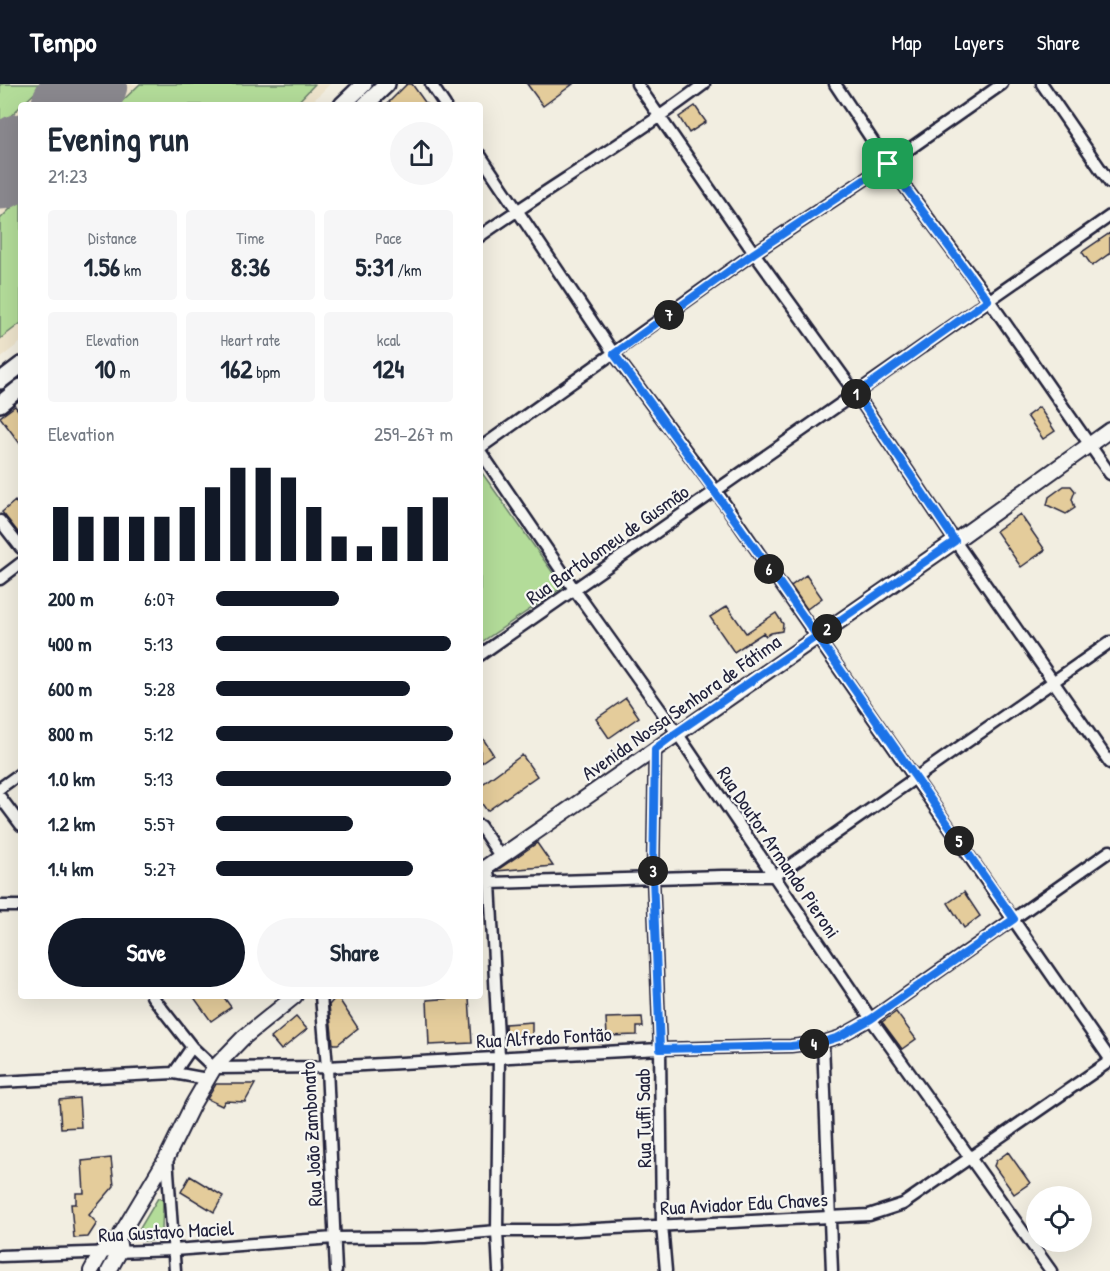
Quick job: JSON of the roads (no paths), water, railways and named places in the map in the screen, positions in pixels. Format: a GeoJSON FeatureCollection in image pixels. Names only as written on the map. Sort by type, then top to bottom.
{"type":"FeatureCollection","features":[{"type":"Feature","properties":{"kind":"main road"},"geometry":{"type":"LineString","coordinates":[[345,102],[364,84]]}},
{"type":"Feature","properties":{"kind":"main road"},"geometry":{"type":"LineString","coordinates":[[368,102],[387,84]]}},
{"type":"Feature","properties":{"kind":"main road"},"geometry":{"type":"LineString","coordinates":[[0,381],[18,367]]}},
{"type":"Feature","properties":{"kind":"main road"},"geometry":{"type":"LineString","coordinates":[[0,404],[18,389]]}},
{"type":"Feature","properties":{"kind":"street"},"geometry":{"type":"LineString","coordinates":[[431,84],[443,102]]}},
{"type":"Feature","properties":{"kind":"street"},"geometry":{"type":"LineString","coordinates":[[637,84],[754,253],[856,394],[955,541],[1110,763]]}},
{"type":"Feature","properties":{"kind":"street"},"geometry":{"type":"LineString","coordinates":[[483,234],[661,117],[704,84]]}},
{"type":"Feature","properties":{"kind":"street"},"geometry":{"type":"LineString","coordinates":[[835,84],[888,164],[988,300],[1110,474]]}},
{"type":"Feature","properties":{"kind":"street"},"geometry":{"type":"LineString","coordinates":[[483,447],[754,253],[888,164],[1002,84]]}},
{"type":"Feature","properties":{"kind":"street"},"geometry":{"type":"LineString","coordinates":[[1042,84],[1110,183]]}},
{"type":"Feature","properties":{"kind":"street"},"geometry":{"type":"LineString","coordinates":[[483,158],[614,354],[715,490],[1110,1060]]}},
{"type":"Feature","properties":{"kind":"street","name":"Rua Bartolomeu de Gusmão"},"geometry":{"type":"LineString","coordinates":[[483,653],[1110,216]]}},
{"type":"Feature","properties":{"kind":"street","name":"Avenida Nossa Senhora de Fátima"},"geometry":{"type":"LineString","coordinates":[[484,868],[955,541],[1110,430]]}},
{"type":"Feature","properties":{"kind":"street","name":"Rua Doutor Armando Pieroni"},"geometry":{"type":"LineString","coordinates":[[483,453],[871,1019],[1051,1271]]}},
{"type":"Feature","properties":{"kind":"street"},"geometry":{"type":"LineString","coordinates":[[0,521],[18,544]]}},
{"type":"Feature","properties":{"kind":"street"},"geometry":{"type":"LineString","coordinates":[[0,579],[18,565]]}},
{"type":"Feature","properties":{"kind":"street"},"geometry":{"type":"LineString","coordinates":[[490,883],[653,877],[775,876],[1110,642]]}},
{"type":"Feature","properties":{"kind":"street","name":"Rua Tuffi Saab"},"geometry":{"type":"LineString","coordinates":[[655,749],[653,877],[660,1049],[662,1225],[666,1271]]}},
{"type":"Feature","properties":{"kind":"street"},"geometry":{"type":"LineString","coordinates":[[0,788],[18,775]]}},
{"type":"Feature","properties":{"kind":"street"},"geometry":{"type":"LineString","coordinates":[[0,797],[18,821]]}},
{"type":"Feature","properties":{"kind":"street"},"geometry":{"type":"LineString","coordinates":[[483,830],[500,856]]}},
{"type":"Feature","properties":{"kind":"street","name":"Rua Alfredo Fontão"},"geometry":{"type":"LineString","coordinates":[[0,1082],[174,1073],[211,1074],[660,1049],[791,1046],[823,1042],[839,1037],[871,1019],[1110,851]]}},
{"type":"Feature","properties":{"kind":"street"},"geometry":{"type":"LineString","coordinates":[[484,868],[490,883],[499,1057],[497,1231],[499,1271]]}},
{"type":"Feature","properties":{"kind":"street"},"geometry":{"type":"LineString","coordinates":[[0,906],[18,906]]}},
{"type":"Feature","properties":{"kind":"street"},"geometry":{"type":"LineString","coordinates":[[154,999],[211,1074]]}},
{"type":"Feature","properties":{"kind":"street"},"geometry":{"type":"LineString","coordinates":[[109,1271],[119,1245],[211,1074],[243,1038],[291,999]]}},
{"type":"Feature","properties":{"kind":"street","name":"Rua João Zambonato"},"geometry":{"type":"LineString","coordinates":[[321,999],[327,1067],[336,1271]]}},
{"type":"Feature","properties":{"kind":"street"},"geometry":{"type":"LineString","coordinates":[[823,1042],[832,1271]]}},
{"type":"Feature","properties":{"kind":"street"},"geometry":{"type":"LineString","coordinates":[[174,1073],[192,1047]]}},
{"type":"Feature","properties":{"kind":"street","name":"Rua Aviador Edu Chaves"},"geometry":{"type":"LineString","coordinates":[[334,1238],[425,1237],[497,1231],[557,1231],[869,1215],[903,1204],[971,1159],[1110,1060]]}},
{"type":"Feature","properties":{"kind":"street"},"geometry":{"type":"LineString","coordinates":[[167,1157],[175,1271]]}},
{"type":"Feature","properties":{"kind":"street","name":"Rua Gustavo Maciel"},"geometry":{"type":"LineString","coordinates":[[119,1245],[174,1250],[334,1238]]}},
{"type":"Feature","properties":{"kind":"street"},"geometry":{"type":"LineString","coordinates":[[91,1271],[101,1253],[119,1245]]}},
{"type":"Feature","properties":{"kind":"street","name":"Rua Gustavo Maciel"},"geometry":{"type":"LineString","coordinates":[[0,1257],[101,1253]]}}]}
